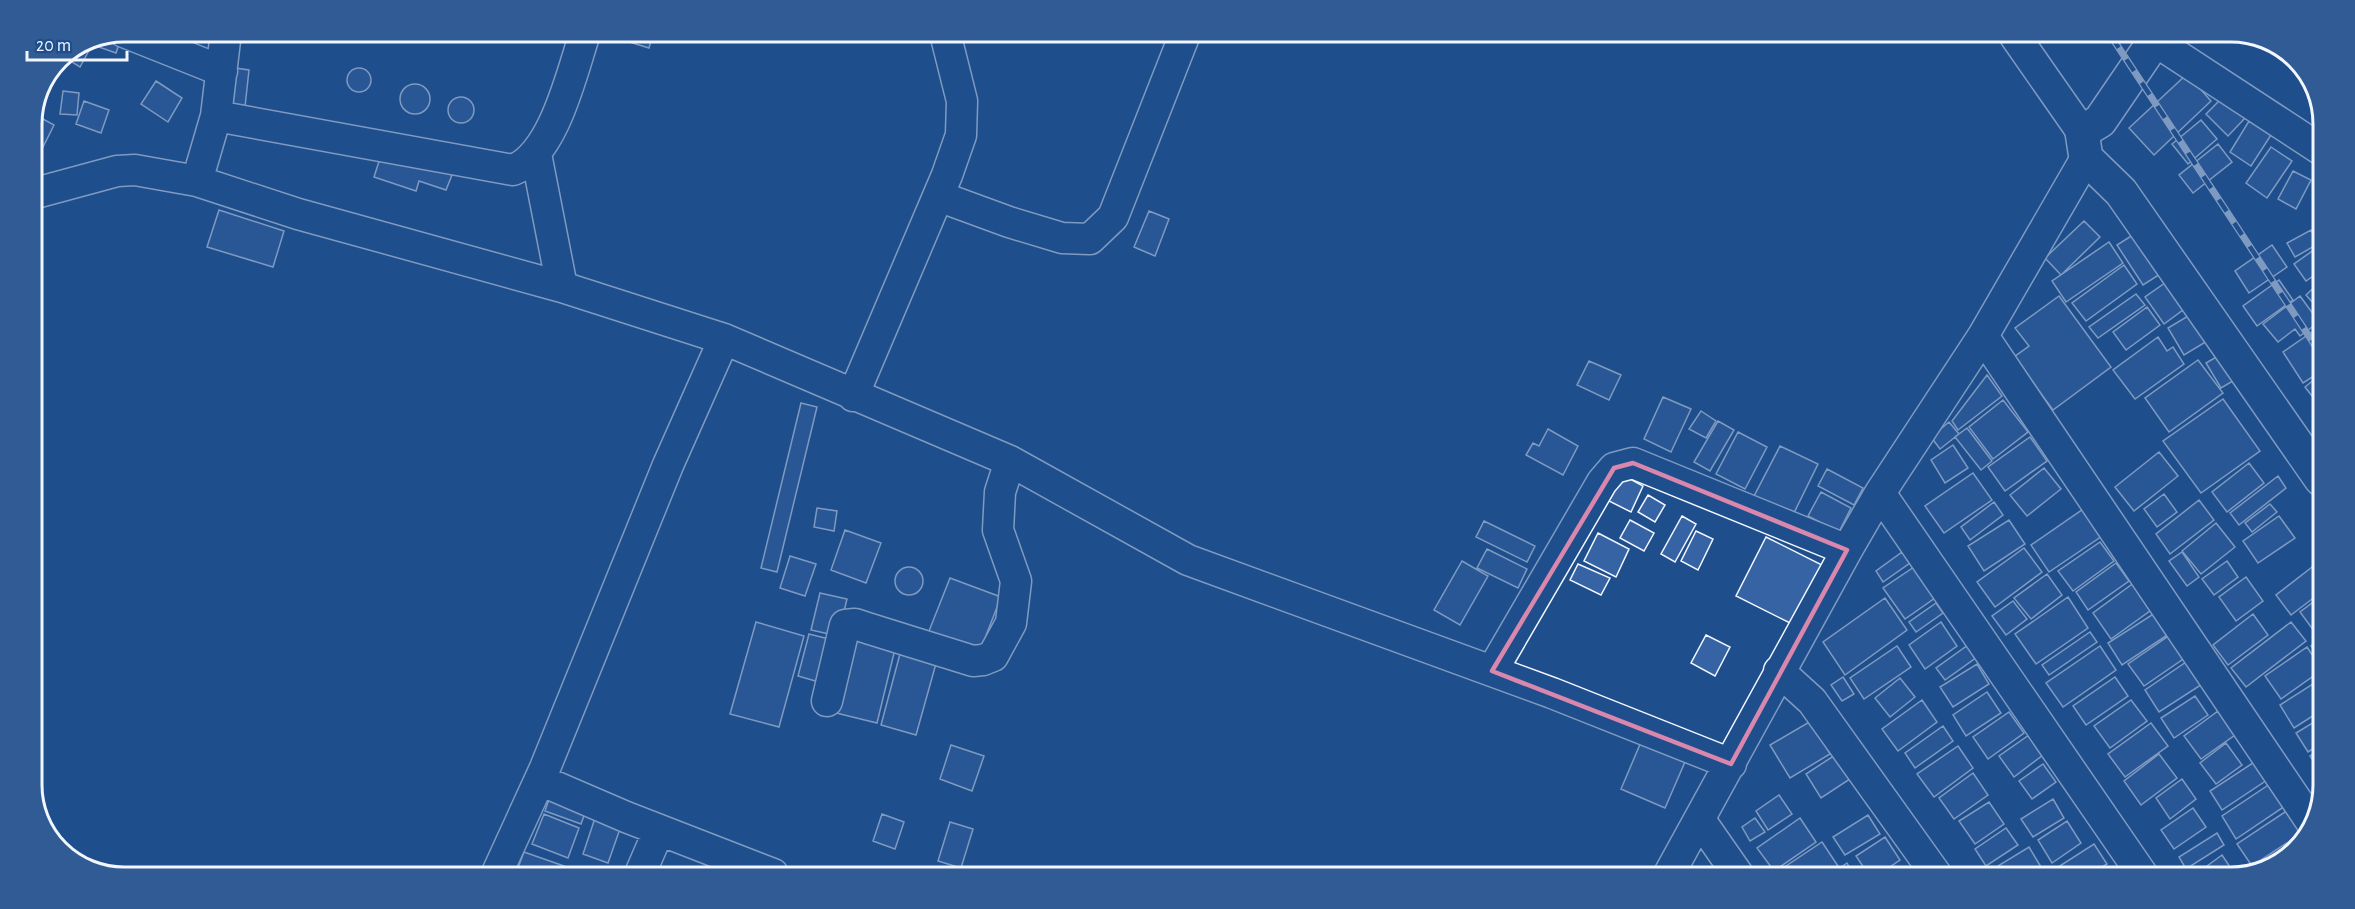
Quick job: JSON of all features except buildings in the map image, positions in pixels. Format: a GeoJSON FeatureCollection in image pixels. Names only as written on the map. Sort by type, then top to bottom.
{"type":"FeatureCollection","features":[{"type":"Feature","properties":{"kind":"street"},"geometry":{"type":"LineString","coordinates":[[149,42],[222,71]]}},
{"type":"Feature","properties":{"kind":"street"},"geometry":{"type":"LineString","coordinates":[[197,182],[216,116],[225,42]]}},
{"type":"Feature","properties":{"kind":"street"},"geometry":{"type":"LineString","coordinates":[[216,116],[513,170],[522,167],[536,154],[559,111],[582,42]]}},
{"type":"Feature","properties":{"kind":"street"},"geometry":{"type":"LineString","coordinates":[[853,396],[938,196],[961,135],[962,101],[947,42]]}},
{"type":"Feature","properties":{"kind":"street"},"geometry":{"type":"LineString","coordinates":[[938,196],[1009,222],[1062,238],[1090,239],[1113,217],[1182,42]]}},
{"type":"Feature","properties":{"kind":"street"},"geometry":{"type":"LineString","coordinates":[[2019,42],[2084,145],[2121,192],[2313,468]]}},
{"type":"Feature","properties":{"kind":"street"},"geometry":{"type":"LineString","coordinates":[[1673,867],[1731,764],[1779,671],[1880,493],[1983,336],[2084,145],[2153,42]]}},
{"type":"Feature","properties":{"kind":"street"},"geometry":{"type":"LineString","coordinates":[[2162,42],[2313,144]]}},
{"type":"Feature","properties":{"kind":"street"},"geometry":{"type":"LineString","coordinates":[[536,154],[562,287]]}},
{"type":"Feature","properties":{"kind":"street"},"geometry":{"type":"LineString","coordinates":[[42,191],[117,171],[135,170],[197,182],[298,214],[562,287],[724,339],[853,396],[1010,461],[1188,560],[1492,671],[1731,764]]}},
{"type":"Feature","properties":{"kind":"street"},"geometry":{"type":"LineString","coordinates":[[1983,336],[2307,816]]}},
{"type":"Feature","properties":{"kind":"street"},"geometry":{"type":"LineString","coordinates":[[500,867],[540,780],[668,465],[724,339]]}},
{"type":"Feature","properties":{"kind":"street"},"geometry":{"type":"LineString","coordinates":[[827,701],[845,625],[861,626],[973,661],[993,656],[1011,623],[1016,581],[998,530],[1000,492],[1010,461]]}},
{"type":"Feature","properties":{"kind":"street"},"geometry":{"type":"LineString","coordinates":[[1492,671],[1602,482],[1614,468],[1633,463],[1847,550]]}},
{"type":"Feature","properties":{"kind":"street"},"geometry":{"type":"LineString","coordinates":[[1880,493],[2137,867]]}},
{"type":"Feature","properties":{"kind":"street"},"geometry":{"type":"LineString","coordinates":[[1779,671],[1812,702],[1931,867]]}},
{"type":"Feature","properties":{"kind":"street"},"geometry":{"type":"LineString","coordinates":[[540,780],[755,867]]}},
{"type":"Feature","properties":{"kind":"street"},"geometry":{"type":"LineString","coordinates":[[1700,820],[1733,867]]}},
{"type":"Feature","properties":{"kind":"street"},"geometry":{"type":"LineString","coordinates":[[643,867],[659,830]]}},
{"type":"Feature","properties":{"kind":"highlighted area"},"geometry":{"type":"Polygon","coordinates":[[[1633,463],[1847,550],[1731,764],[1492,671],[1614,468],[1633,463]]]}},
{"type":"Feature","properties":{"kind":"railway"},"geometry":{"type":"LineString","coordinates":[[2115,42],[2313,342]]}}]}
